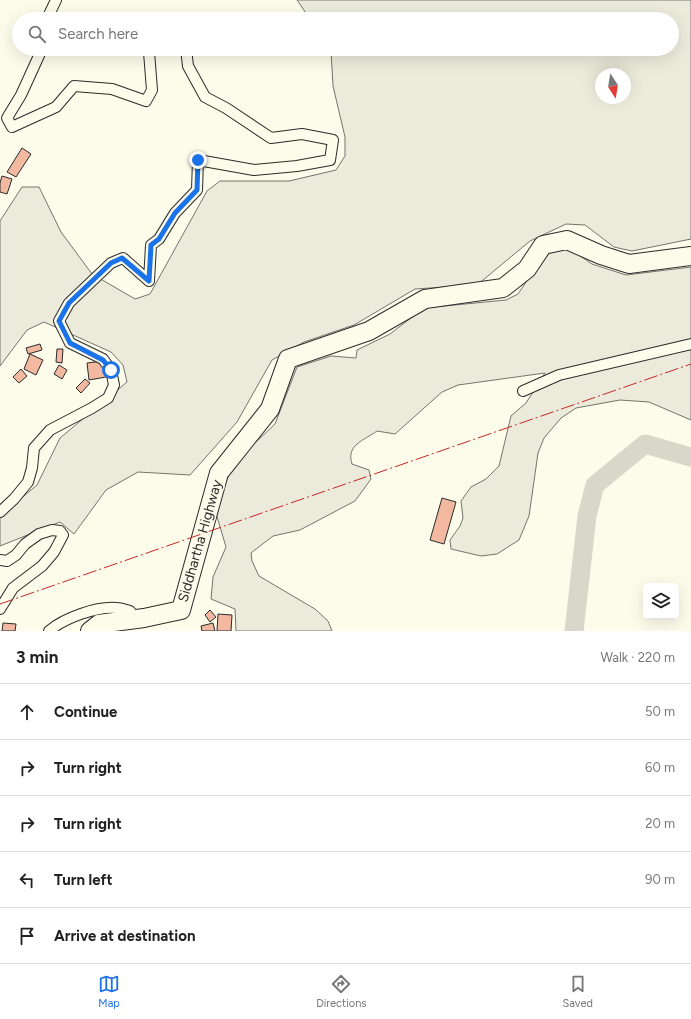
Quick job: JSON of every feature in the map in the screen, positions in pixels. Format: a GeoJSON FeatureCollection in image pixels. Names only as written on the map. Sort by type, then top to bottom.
{"type":"FeatureCollection","features":[{"type":"Feature","properties":{"kind":"highway","name":"Siddhartha Highway"},"geometry":{"type":"LineString","coordinates":[[90,631],[99,624],[136,619],[181,610],[219,473],[270,409],[288,359],[369,331],[424,299],[503,288],[527,269],[544,245],[567,240],[601,255],[629,264],[691,256]]}},
{"type":"Feature","properties":{"kind":"street"},"geometry":{"type":"LineString","coordinates":[[50,12],[56,0]]}},
{"type":"Feature","properties":{"kind":"street"},"geometry":{"type":"LineString","coordinates":[[39,56],[22,95],[7,118],[12,127],[56,107],[74,86],[112,89],[146,102],[152,90],[149,56]]}},
{"type":"Feature","properties":{"kind":"street"},"geometry":{"type":"LineString","coordinates":[[0,512],[14,499],[28,482],[32,468],[34,448],[50,430],[108,398],[114,385],[111,370],[103,360],[70,343],[59,321],[69,303],[111,263],[122,258],[149,281],[151,245],[159,239],[175,213],[197,190],[198,160],[254,170],[297,166],[330,160],[333,140],[302,134],[271,138],[226,108],[205,97],[188,66],[187,56]]}},
{"type":"Feature","properties":{"kind":"street"},"geometry":{"type":"LineString","coordinates":[[523,391],[559,376],[691,344]]}},
{"type":"Feature","properties":{"kind":"street"},"geometry":{"type":"LineString","coordinates":[[0,560],[7,561],[16,555],[24,544],[39,534],[52,530],[60,531],[63,535],[54,552],[42,566],[13,588],[0,609]]}},
{"type":"Feature","properties":{"kind":"street"},"geometry":{"type":"LineString","coordinates":[[49,631],[57,624],[74,616],[103,609],[117,608],[130,611],[136,619]]}},
{"type":"Feature","properties":{"kind":"shaded area"},"geometry":{"type":"Polygon","coordinates":[[[297,0],[691,0],[691,239],[632,251],[614,247],[585,225],[566,224],[530,241],[477,285],[415,289],[354,325],[304,342],[272,360],[237,422],[190,475],[138,472],[106,490],[74,534],[60,522],[0,546],[0,516],[37,485],[60,438],[127,382],[123,365],[111,352],[44,322],[27,330],[0,366],[0,221],[22,187],[39,187],[61,232],[92,274],[135,299],[150,294],[207,191],[220,181],[289,181],[336,170],[345,156],[345,137],[333,86],[331,56],[679,56],[679,12],[305,12],[297,0]]]}},
{"type":"Feature","properties":{"kind":"shaded area"},"geometry":{"type":"Polygon","coordinates":[[[562,247],[567,247],[592,264],[626,275],[691,267],[691,420],[649,402],[620,400],[576,408],[561,418],[544,438],[538,453],[529,516],[519,540],[497,554],[481,556],[451,549],[450,540],[460,526],[463,518],[461,501],[471,487],[486,479],[499,466],[511,416],[526,403],[545,373],[458,385],[442,392],[395,434],[377,431],[357,444],[351,452],[352,464],[369,470],[371,479],[355,501],[300,530],[273,536],[251,553],[252,561],[259,576],[315,609],[328,621],[332,631],[236,631],[235,609],[211,599],[213,577],[226,547],[215,510],[233,464],[275,424],[297,367],[331,356],[356,358],[357,350],[390,334],[424,308],[506,300],[518,294],[543,257],[562,247]]]}},
{"type":"Feature","properties":{"kind":"building"},"geometry":{"type":"Polygon","coordinates":[[[22,148],[31,154],[16,177],[7,172],[22,148]]]}},
{"type":"Feature","properties":{"kind":"building"},"geometry":{"type":"Polygon","coordinates":[[[2,176],[12,179],[7,194],[0,192],[2,176]]]}},
{"type":"Feature","properties":{"kind":"building"},"geometry":{"type":"Polygon","coordinates":[[[40,344],[42,350],[28,354],[26,348],[40,344]]]}},
{"type":"Feature","properties":{"kind":"building"},"geometry":{"type":"Polygon","coordinates":[[[57,349],[63,349],[62,363],[56,362],[57,349]]]}},
{"type":"Feature","properties":{"kind":"building"},"geometry":{"type":"Polygon","coordinates":[[[30,354],[43,360],[36,375],[24,369],[30,354]]]}},
{"type":"Feature","properties":{"kind":"building"},"geometry":{"type":"Polygon","coordinates":[[[103,361],[106,377],[89,380],[87,363],[103,361]]]}},
{"type":"Feature","properties":{"kind":"building"},"geometry":{"type":"Polygon","coordinates":[[[59,365],[67,370],[62,379],[54,374],[59,365]]]}},
{"type":"Feature","properties":{"kind":"building"},"geometry":{"type":"Polygon","coordinates":[[[21,369],[27,376],[19,383],[13,377],[21,369]]]}},
{"type":"Feature","properties":{"kind":"building"},"geometry":{"type":"Polygon","coordinates":[[[85,379],[90,383],[81,393],[76,388],[85,379]]]}},
{"type":"Feature","properties":{"kind":"building"},"geometry":{"type":"Polygon","coordinates":[[[442,498],[456,502],[444,544],[430,540],[442,498]]]}},
{"type":"Feature","properties":{"kind":"building"},"geometry":{"type":"Polygon","coordinates":[[[210,610],[216,617],[210,622],[205,615],[210,610]]]}},
{"type":"Feature","properties":{"kind":"building"},"geometry":{"type":"Polygon","coordinates":[[[218,614],[232,615],[231,631],[217,631],[218,614]]]}},
{"type":"Feature","properties":{"kind":"building"},"geometry":{"type":"Polygon","coordinates":[[[3,623],[16,624],[15,631],[2,631],[3,623]]]}},
{"type":"Feature","properties":{"kind":"building"},"geometry":{"type":"Polygon","coordinates":[[[213,623],[215,631],[202,631],[201,626],[213,623]]]}},
{"type":"Feature","properties":{"kind":"waterway"},"geometry":{"type":"LineString","coordinates":[[574,631],[587,516],[595,485],[645,444],[691,457]]}},
{"type":"Feature","properties":{"kind":"power"},"geometry":{"type":"LineString","coordinates":[[0,604],[691,364]]}},
{"type":"Feature","properties":{"kind":"route"},"geometry":{"type":"LineString","coordinates":[[111,370],[103,360],[70,343],[59,321],[69,303],[111,263],[122,258],[149,281],[151,245],[159,239],[175,213],[197,190],[198,160]]}}]}
